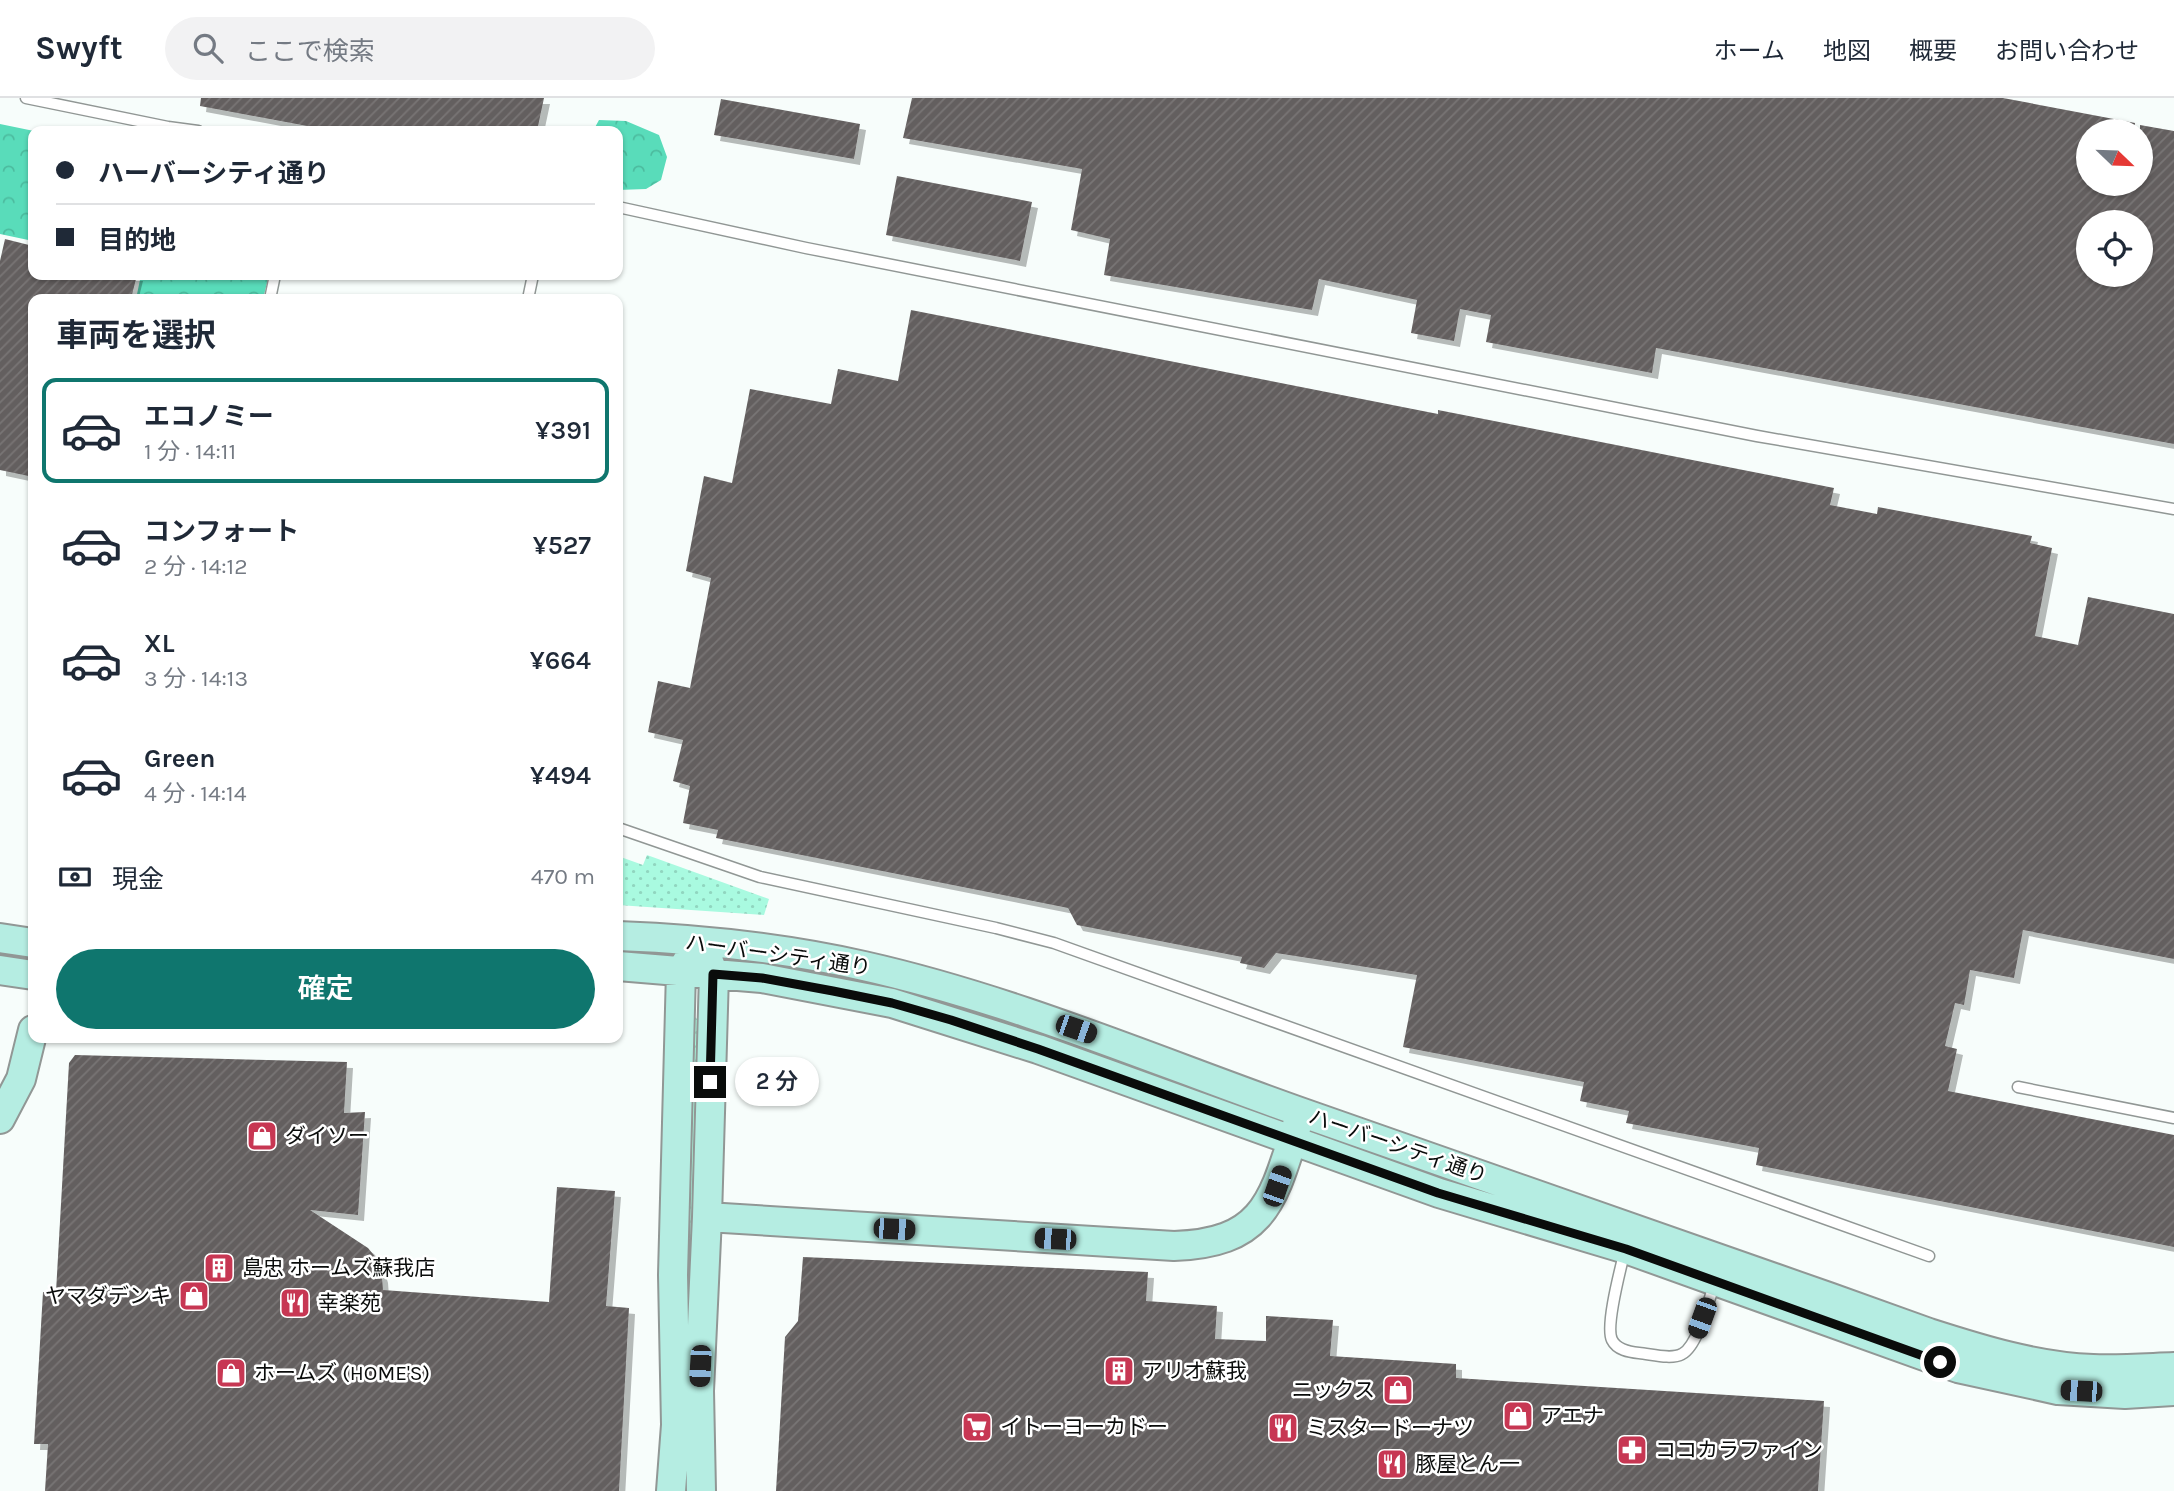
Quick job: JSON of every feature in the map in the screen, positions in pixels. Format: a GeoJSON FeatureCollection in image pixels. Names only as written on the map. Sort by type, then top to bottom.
{"type":"FeatureCollection","features":[{"type":"Feature","properties":{"kind":"street","name":"ハーバーシティ通り"},"geometry":{"type":"LineString","coordinates":[[623,936],[701,941],[838,960],[964,993],[1099,1037],[1301,1112],[1929,1334],[1982,1350],[2042,1363],[2092,1369],[2174,1367]]}},
{"type":"Feature","properties":{"kind":"street"},"geometry":{"type":"LineString","coordinates":[[0,938],[28,942]]}},
{"type":"Feature","properties":{"kind":"street"},"geometry":{"type":"LineString","coordinates":[[671,1491],[676,1426],[673,1275],[681,971],[701,941]]}},
{"type":"Feature","properties":{"kind":"street"},"geometry":{"type":"LineString","coordinates":[[701,941],[713,974],[699,1391],[701,1491]]}},
{"type":"Feature","properties":{"kind":"street","name":"ハーバーシティ通り"},"geometry":{"type":"LineString","coordinates":[[623,966],[762,978],[904,1007],[1038,1049],[1438,1193],[1626,1249],[1958,1368],[2058,1390],[2125,1394],[2174,1391]]}},
{"type":"Feature","properties":{"kind":"street"},"geometry":{"type":"LineString","coordinates":[[0,970],[28,974]]}},
{"type":"Feature","properties":{"kind":"street"},"geometry":{"type":"LineString","coordinates":[[0,1119],[21,1079],[30,1043]]}},
{"type":"Feature","properties":{"kind":"street"},"geometry":{"type":"LineString","coordinates":[[706,1217],[1174,1246],[1221,1241],[1242,1230],[1268,1204],[1277,1186],[1301,1112]]}},
{"type":"Feature","properties":{"kind":"lane"},"geometry":{"type":"LineString","coordinates":[[26,98],[163,126]]}},
{"type":"Feature","properties":{"kind":"lane"},"geometry":{"type":"LineString","coordinates":[[623,208],[806,248],[1757,436],[2174,509]]}},
{"type":"Feature","properties":{"kind":"lane"},"geometry":{"type":"LineString","coordinates":[[623,830],[760,877],[1054,943],[1929,1256]]}},
{"type":"Feature","properties":{"kind":"lane"},"geometry":{"type":"LineString","coordinates":[[2018,1087],[2174,1118]]}},
{"type":"Feature","properties":{"kind":"lane"},"geometry":{"type":"LineString","coordinates":[[1626,1249],[1616,1284],[1609,1333],[1619,1348],[1628,1352],[1672,1356],[1683,1354],[1696,1336],[1715,1281]]}},
{"type":"Feature","properties":{"kind":"green space"},"geometry":{"type":"Polygon","coordinates":[[[599,120],[626,121],[659,135],[667,157],[661,180],[646,189],[623,190],[623,126],[596,126],[599,120]]]}},
{"type":"Feature","properties":{"kind":"green space"},"geometry":{"type":"Polygon","coordinates":[[[0,124],[28,130],[28,240],[0,234],[0,124]]]}},
{"type":"Feature","properties":{"kind":"green space"},"geometry":{"type":"Polygon","coordinates":[[[140,280],[268,280],[264,294],[137,294],[140,280]]]}},
{"type":"Feature","properties":{"kind":"green space"},"geometry":{"type":"Polygon","coordinates":[[[647,855],[769,899],[764,915],[623,905],[623,858],[643,865],[647,855]]]}},
{"type":"Feature","properties":{"kind":"green space"},"geometry":{"type":"Polygon","coordinates":[[[759,958],[923,992],[1079,1042],[1167,1084],[755,965],[759,958]]]}},
{"type":"Feature","properties":{"kind":"green space"},"geometry":{"type":"Polygon","coordinates":[[[694,1016],[698,1020],[695,1244],[685,1417],[694,1016]]]}},
{"type":"Feature","properties":{"kind":"building"},"geometry":{"type":"Polygon","coordinates":[[[201,98],[544,98],[538,126],[307,126],[200,106],[201,98]]]}},
{"type":"Feature","properties":{"kind":"building"},"geometry":{"type":"Polygon","coordinates":[[[912,98],[2003,98],[2114,119],[2076,119],[2076,196],[2153,196],[2153,127],[2174,131],[2174,444],[1656,348],[1652,373],[1486,342],[1491,315],[1460,309],[1454,341],[1411,333],[1417,300],[1319,279],[1312,310],[1104,275],[1110,239],[1071,230],[1082,169],[903,138],[912,98]]]}},
{"type":"Feature","properties":{"kind":"building"},"geometry":{"type":"Polygon","coordinates":[[[721,99],[860,124],[854,159],[714,135],[721,99]]]}},
{"type":"Feature","properties":{"kind":"building"},"geometry":{"type":"Polygon","coordinates":[[[897,176],[1032,202],[1020,261],[886,235],[897,176]]]}},
{"type":"Feature","properties":{"kind":"building"},"geometry":{"type":"Polygon","coordinates":[[[5,239],[28,245],[28,280],[136,280],[132,294],[28,294],[28,476],[0,470],[0,261],[5,239]]]}},
{"type":"Feature","properties":{"kind":"building"},"geometry":{"type":"Polygon","coordinates":[[[911,310],[1438,414],[1438,410],[1834,488],[1830,505],[1877,514],[1878,507],[2032,536],[2030,543],[2052,548],[2035,636],[2078,645],[2088,597],[2174,614],[2174,959],[2023,930],[2014,978],[1970,970],[1964,1005],[1955,1003],[1945,1046],[1957,1049],[1948,1091],[2174,1135],[2174,1247],[1756,1165],[1759,1148],[1626,1123],[1629,1111],[1580,1101],[1584,1082],[1403,1047],[1417,975],[1276,953],[1264,968],[1240,963],[1242,957],[1077,925],[1068,908],[716,838],[718,830],[683,823],[690,786],[673,781],[683,740],[648,732],[658,681],[690,688],[711,578],[686,571],[704,476],[732,483],[750,389],[831,404],[838,369],[898,381],[911,310]]]}},
{"type":"Feature","properties":{"kind":"building","name":"島忠 ホームズ蘇我店"},"geometry":{"type":"Polygon","coordinates":[[[75,1055],[347,1062],[344,1113],[365,1112],[358,1215],[310,1210],[368,1248],[377,1259],[383,1290],[549,1302],[557,1187],[615,1191],[606,1306],[629,1308],[619,1491],[45,1491],[48,1444],[34,1444],[43,1292],[56,1292],[69,1063],[75,1055]]]}},
{"type":"Feature","properties":{"kind":"building","name":"アリオ蘇我"},"geometry":{"type":"Polygon","coordinates":[[[803,1257],[1148,1272],[1146,1301],[1217,1306],[1215,1339],[1266,1341],[1266,1316],[1333,1320],[1330,1356],[1456,1364],[1456,1378],[1824,1401],[1818,1491],[776,1491],[785,1337],[798,1321],[803,1257]]]}},
{"type":"Feature","properties":{"kind":"place","name":"ダイソー"},"geometry":{"type":"Point","coordinates":[262,1136]}},
{"type":"Feature","properties":{"kind":"place","name":"島忠 ホームズ蘇我店"},"geometry":{"type":"Point","coordinates":[219,1268]}},
{"type":"Feature","properties":{"kind":"place","name":"ヤマダデンキ"},"geometry":{"type":"Point","coordinates":[194,1296]}},
{"type":"Feature","properties":{"kind":"place","name":"幸楽苑"},"geometry":{"type":"Point","coordinates":[295,1303]}},
{"type":"Feature","properties":{"kind":"place","name":"アリオ蘇我"},"geometry":{"type":"Point","coordinates":[1119,1371]}},
{"type":"Feature","properties":{"kind":"place","name":"ホームズ (HOME'S)"},"geometry":{"type":"Point","coordinates":[231,1373]}},
{"type":"Feature","properties":{"kind":"place","name":"ニックス"},"geometry":{"type":"Point","coordinates":[1398,1390]}},
{"type":"Feature","properties":{"kind":"place","name":"アエナ"},"geometry":{"type":"Point","coordinates":[1518,1416]}},
{"type":"Feature","properties":{"kind":"place","name":"イトーヨーカドー"},"geometry":{"type":"Point","coordinates":[977,1427]}},
{"type":"Feature","properties":{"kind":"place","name":"ミスタードーナツ"},"geometry":{"type":"Point","coordinates":[1283,1428]}},
{"type":"Feature","properties":{"kind":"place","name":"ココカラファイン"},"geometry":{"type":"Point","coordinates":[1632,1450]}},
{"type":"Feature","properties":{"kind":"place","name":"豚屋とん一"},"geometry":{"type":"Point","coordinates":[1392,1464]}},
{"type":"Feature","properties":{"kind":"route"},"geometry":{"type":"LineString","coordinates":[[710,1082],[713,974],[762,978],[892,1003],[1038,1049],[1438,1193],[1626,1249],[1940,1362]]}}]}
